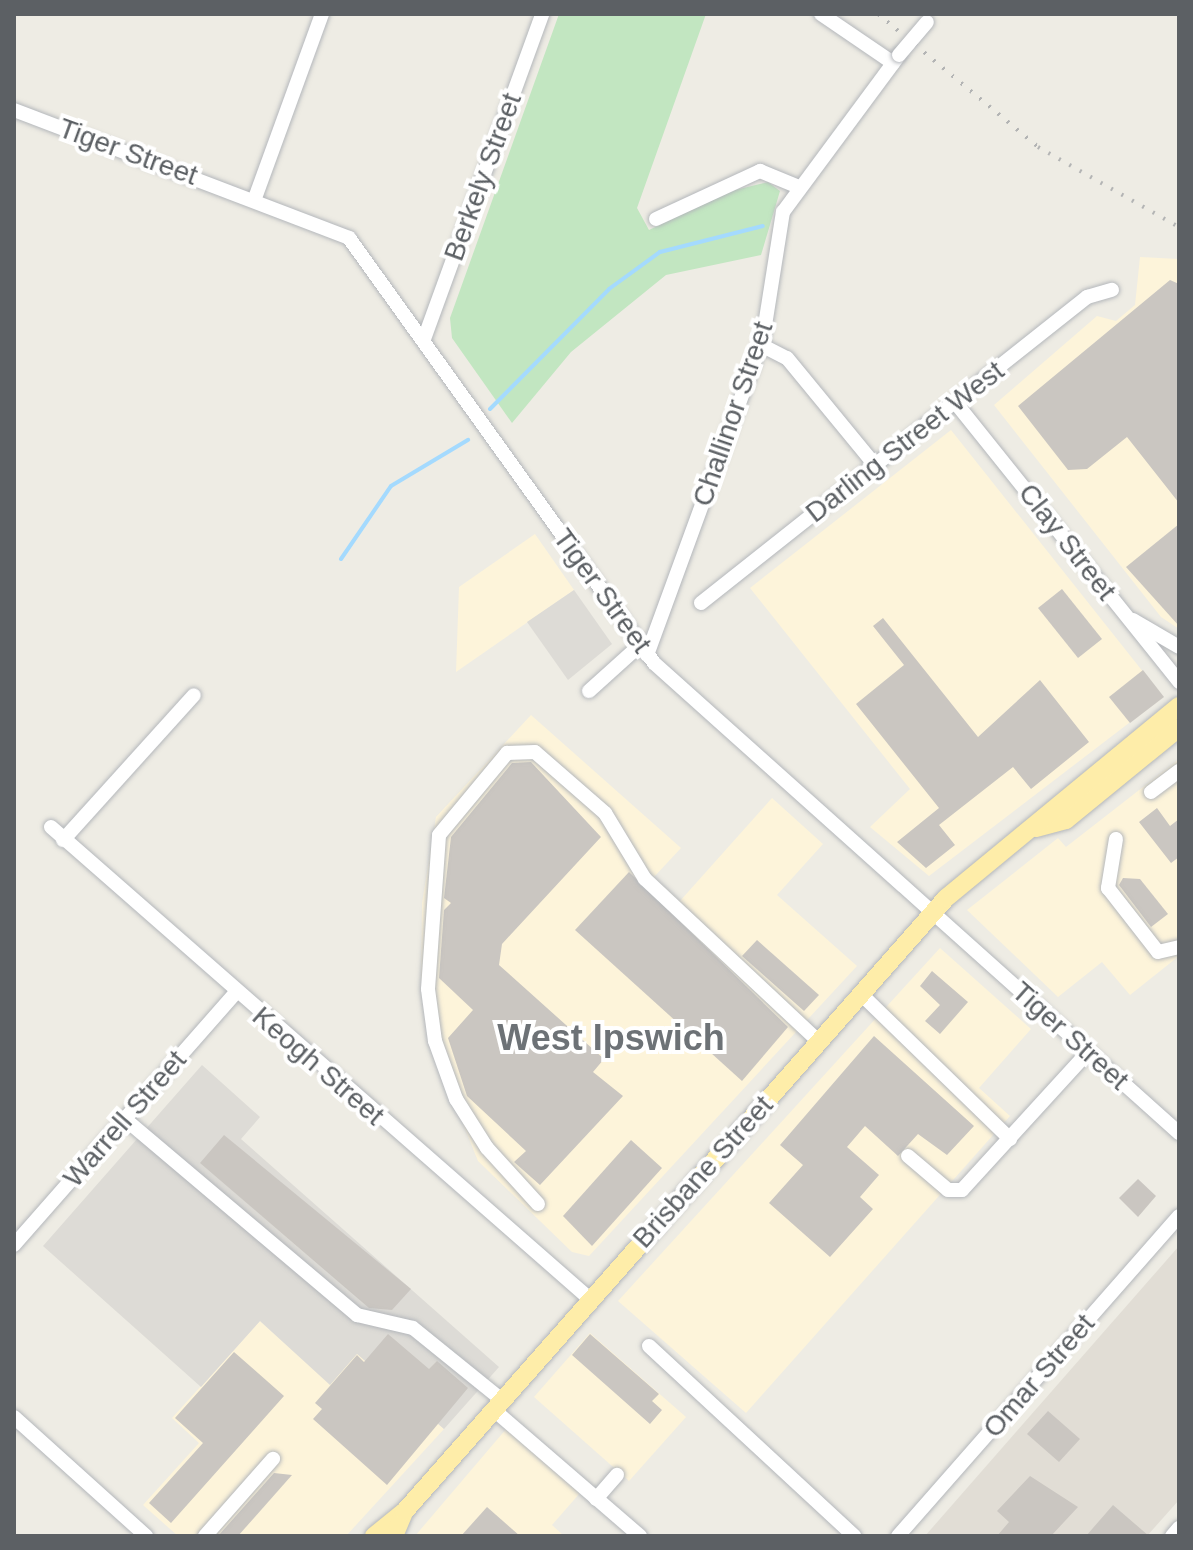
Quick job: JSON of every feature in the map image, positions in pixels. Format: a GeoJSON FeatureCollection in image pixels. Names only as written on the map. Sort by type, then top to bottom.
{"type":"FeatureCollection","features":[{"type":"Feature","properties":{"kind":"main road","name":"Brisbane Street"},"geometry":{"type":"LineString","coordinates":[[394,1536],[404,1512],[933,913],[1179,706]]}},
{"type":"Feature","properties":{"kind":"main road","name":"Brisbane Street"},"geometry":{"type":"LineString","coordinates":[[1036,828],[1066,820],[1179,728]]}},
{"type":"Feature","properties":{"kind":"main road"},"geometry":{"type":"LineString","coordinates":[[374,1536],[404,1512]]}},
{"type":"Feature","properties":{"kind":"street"},"geometry":{"type":"LineString","coordinates":[[255,198],[322,14]]}},
{"type":"Feature","properties":{"kind":"street","name":"Berkely Street"},"geometry":{"type":"LineString","coordinates":[[424,339],[542,14]]}},
{"type":"Feature","properties":{"kind":"street"},"geometry":{"type":"LineString","coordinates":[[821,14],[896,59]]}},
{"type":"Feature","properties":{"kind":"street","name":"Challinor Street"},"geometry":{"type":"LineString","coordinates":[[644,650],[761,345],[778,227],[799,187],[896,59],[933,18]]}},
{"type":"Feature","properties":{"kind":"street","name":"Tiger Street"},"geometry":{"type":"LineString","coordinates":[[14,110],[255,198],[349,238],[644,650],[1179,1133]]}},
{"type":"Feature","properties":{"kind":"street"},"geometry":{"type":"LineString","coordinates":[[656,219],[760,171],[799,187]]}},
{"type":"Feature","properties":{"kind":"street","name":"Darling Street West"},"geometry":{"type":"LineString","coordinates":[[701,603],[1087,297],[1112,290]]}},
{"type":"Feature","properties":{"kind":"street"},"geometry":{"type":"LineString","coordinates":[[761,345],[787,358],[875,465]]}},
{"type":"Feature","properties":{"kind":"street","name":"Clay Street"},"geometry":{"type":"LineString","coordinates":[[955,402],[1179,682]]}},
{"type":"Feature","properties":{"kind":"street"},"geometry":{"type":"LineString","coordinates":[[1126,616],[1179,647]]}},
{"type":"Feature","properties":{"kind":"street"},"geometry":{"type":"LineString","coordinates":[[589,691],[644,650]]}},
{"type":"Feature","properties":{"kind":"street"},"geometry":{"type":"LineString","coordinates":[[63,840],[194,695]]}},
{"type":"Feature","properties":{"kind":"street"},"geometry":{"type":"LineString","coordinates":[[538,1204],[487,1148],[456,1099],[435,1041],[427,956],[439,835],[501,758],[521,749],[541,756],[605,813],[620,849],[645,879],[818,1041]]}},
{"type":"Feature","properties":{"kind":"street"},"geometry":{"type":"LineString","coordinates":[[1151,792],[1179,771]]}},
{"type":"Feature","properties":{"kind":"street","name":"Keogh Street"},"geometry":{"type":"LineString","coordinates":[[51,827],[235,993],[591,1300]]}},
{"type":"Feature","properties":{"kind":"street"},"geometry":{"type":"LineString","coordinates":[[1116,839],[1108,888],[1158,952],[1179,947]]}},
{"type":"Feature","properties":{"kind":"street","name":"Warrell Street"},"geometry":{"type":"LineString","coordinates":[[14,1245],[235,993]]}},
{"type":"Feature","properties":{"kind":"street"},"geometry":{"type":"LineString","coordinates":[[861,994],[1010,1139]]}},
{"type":"Feature","properties":{"kind":"street"},"geometry":{"type":"LineString","coordinates":[[908,1156],[958,1192],[1088,1052]]}},
{"type":"Feature","properties":{"kind":"street"},"geometry":{"type":"LineString","coordinates":[[125,1119],[357,1315],[413,1328],[596,1499],[640,1536]]}},
{"type":"Feature","properties":{"kind":"street","name":"Omar Street"},"geometry":{"type":"LineString","coordinates":[[898,1536],[1179,1216]]}},
{"type":"Feature","properties":{"kind":"street"},"geometry":{"type":"LineString","coordinates":[[649,1346],[854,1536]]}},
{"type":"Feature","properties":{"kind":"street"},"geometry":{"type":"LineString","coordinates":[[14,1417],[146,1536]]}},
{"type":"Feature","properties":{"kind":"street"},"geometry":{"type":"LineString","coordinates":[[205,1536],[273,1459]]}},
{"type":"Feature","properties":{"kind":"street"},"geometry":{"type":"LineString","coordinates":[[596,1499],[617,1475]]}},
{"type":"Feature","properties":{"kind":"street"},"geometry":{"type":"LineString","coordinates":[[1172,1536],[1179,1528]]}},
{"type":"Feature","properties":{"kind":"shaded area"},"geometry":{"type":"Polygon","coordinates":[[[1140,257],[1179,259],[1179,629],[1161,617],[994,405],[1097,316],[1116,321],[1135,305],[1140,257]]]}},
{"type":"Feature","properties":{"kind":"shaded area"},"geometry":{"type":"Polygon","coordinates":[[[951,430],[1163,697],[929,876],[870,827],[910,789],[750,588],[951,430]]]}},
{"type":"Feature","properties":{"kind":"shaded area"},"geometry":{"type":"Polygon","coordinates":[[[535,534],[574,590],[456,672],[459,587],[535,534]]]}},
{"type":"Feature","properties":{"kind":"shaded area"},"geometry":{"type":"Polygon","coordinates":[[[574,590],[612,644],[568,680],[527,622],[574,590]]]}},
{"type":"Feature","properties":{"kind":"shaded area"},"geometry":{"type":"Polygon","coordinates":[[[531,715],[681,848],[654,877],[680,901],[772,798],[823,844],[777,895],[857,966],[589,1256],[572,1252],[478,1161],[430,1043],[421,978],[422,903],[436,817],[531,715]]]}},
{"type":"Feature","properties":{"kind":"shaded area"},"geometry":{"type":"Polygon","coordinates":[[[1179,759],[1179,956],[1130,995],[1102,962],[1058,997],[967,910],[1058,838],[1066,847],[1179,759]]]}},
{"type":"Feature","properties":{"kind":"shaded area"},"geometry":{"type":"Polygon","coordinates":[[[940,948],[1031,1029],[979,1088],[1010,1116],[746,1413],[618,1301],[940,948]]]}},
{"type":"Feature","properties":{"kind":"shaded area"},"geometry":{"type":"Polygon","coordinates":[[[202,1065],[260,1117],[241,1139],[499,1367],[444,1429],[357,1354],[330,1385],[260,1321],[201,1387],[43,1246],[202,1065]]]}},
{"type":"Feature","properties":{"kind":"shaded area"},"geometry":{"type":"Polygon","coordinates":[[[1179,1246],[1179,1500],[1147,1536],[925,1536],[1179,1246]]]}},
{"type":"Feature","properties":{"kind":"shaded area"},"geometry":{"type":"Polygon","coordinates":[[[260,1321],[330,1384],[357,1353],[444,1429],[346,1536],[178,1536],[143,1505],[199,1443],[172,1418],[260,1321]]]}},
{"type":"Feature","properties":{"kind":"shaded area"},"geometry":{"type":"Polygon","coordinates":[[[590,1333],[686,1417],[629,1481],[534,1397],[590,1333]]]}},
{"type":"Feature","properties":{"kind":"shaded area"},"geometry":{"type":"Polygon","coordinates":[[[507,1428],[580,1493],[552,1525],[564,1536],[415,1536],[507,1428]]]}},
{"type":"Feature","properties":{"kind":"green space"},"geometry":{"type":"Polygon","coordinates":[[[559,14],[706,14],[637,208],[649,230],[731,191],[768,182],[780,191],[761,255],[666,275],[571,352],[512,423],[452,338],[450,318],[559,14]]]}},
{"type":"Feature","properties":{"kind":"building"},"geometry":{"type":"Polygon","coordinates":[[[1170,280],[1179,284],[1179,503],[1127,437],[1087,469],[1068,470],[1018,406],[1170,280]]]}},
{"type":"Feature","properties":{"kind":"building"},"geometry":{"type":"Polygon","coordinates":[[[1179,524],[1179,626],[1126,567],[1179,524]]]}},
{"type":"Feature","properties":{"kind":"building"},"geometry":{"type":"Polygon","coordinates":[[[1062,589],[1102,639],[1078,658],[1038,608],[1062,589]]]}},
{"type":"Feature","properties":{"kind":"building"},"geometry":{"type":"Polygon","coordinates":[[[883,618],[978,737],[1040,680],[1089,742],[1031,789],[1013,767],[939,825],[955,845],[926,868],[897,842],[939,808],[856,704],[904,665],[873,626],[883,618]]]}},
{"type":"Feature","properties":{"kind":"building"},"geometry":{"type":"Polygon","coordinates":[[[1143,670],[1164,697],[1130,723],[1109,697],[1143,670]]]}},
{"type":"Feature","properties":{"kind":"building"},"geometry":{"type":"Polygon","coordinates":[[[531,762],[601,837],[502,944],[499,965],[604,1059],[593,1072],[623,1096],[540,1185],[514,1162],[526,1151],[467,1096],[448,1038],[473,1010],[439,978],[444,910],[451,903],[444,898],[451,837],[512,763],[531,762]]]}},
{"type":"Feature","properties":{"kind":"building"},"geometry":{"type":"Polygon","coordinates":[[[1157,808],[1170,826],[1179,819],[1179,857],[1171,863],[1139,822],[1157,808]]]}},
{"type":"Feature","properties":{"kind":"building"},"geometry":{"type":"Polygon","coordinates":[[[629,872],[788,1027],[742,1081],[575,930],[629,872]]]}},
{"type":"Feature","properties":{"kind":"building"},"geometry":{"type":"Polygon","coordinates":[[[1123,878],[1140,879],[1168,914],[1151,927],[1119,885],[1123,878]]]}},
{"type":"Feature","properties":{"kind":"building"},"geometry":{"type":"Polygon","coordinates":[[[757,940],[819,995],[804,1011],[742,956],[757,940]]]}},
{"type":"Feature","properties":{"kind":"building"},"geometry":{"type":"Polygon","coordinates":[[[932,971],[968,1002],[940,1034],[925,1021],[940,1005],[920,986],[932,971]]]}},
{"type":"Feature","properties":{"kind":"building"},"geometry":{"type":"Polygon","coordinates":[[[874,1036],[974,1126],[947,1155],[918,1134],[898,1156],[865,1126],[847,1147],[879,1175],[860,1197],[873,1209],[830,1257],[769,1203],[803,1165],[780,1145],[874,1036]]]}},
{"type":"Feature","properties":{"kind":"building"},"geometry":{"type":"Polygon","coordinates":[[[224,1135],[411,1289],[392,1310],[369,1308],[200,1163],[224,1135]]]}},
{"type":"Feature","properties":{"kind":"building"},"geometry":{"type":"Polygon","coordinates":[[[631,1140],[662,1168],[592,1246],[563,1216],[631,1140]]]}},
{"type":"Feature","properties":{"kind":"building"},"geometry":{"type":"Polygon","coordinates":[[[1138,1179],[1156,1196],[1138,1217],[1119,1198],[1138,1179]]]}},
{"type":"Feature","properties":{"kind":"building"},"geometry":{"type":"Polygon","coordinates":[[[388,1334],[429,1369],[437,1361],[468,1388],[387,1485],[313,1419],[322,1409],[315,1403],[357,1355],[364,1362],[388,1334]]]}},
{"type":"Feature","properties":{"kind":"building"},"geometry":{"type":"Polygon","coordinates":[[[590,1334],[659,1394],[652,1401],[662,1410],[650,1424],[572,1355],[590,1334]]]}},
{"type":"Feature","properties":{"kind":"building"},"geometry":{"type":"Polygon","coordinates":[[[234,1352],[284,1396],[171,1523],[149,1503],[203,1443],[175,1418],[234,1352]]]}},
{"type":"Feature","properties":{"kind":"building"},"geometry":{"type":"Polygon","coordinates":[[[1048,1411],[1080,1439],[1059,1462],[1027,1434],[1048,1411]]]}},
{"type":"Feature","properties":{"kind":"building"},"geometry":{"type":"Polygon","coordinates":[[[274,1473],[292,1475],[238,1536],[218,1536],[274,1473]]]}},
{"type":"Feature","properties":{"kind":"building"},"geometry":{"type":"Polygon","coordinates":[[[1030,1476],[1078,1507],[1051,1536],[997,1536],[1009,1522],[997,1511],[1030,1476]]]}},
{"type":"Feature","properties":{"kind":"building"},"geometry":{"type":"Polygon","coordinates":[[[1113,1505],[1149,1536],[1086,1536],[1113,1505]]]}},
{"type":"Feature","properties":{"kind":"building"},"geometry":{"type":"Polygon","coordinates":[[[487,1507],[520,1536],[461,1536],[487,1507]]]}},
{"type":"Feature","properties":{"kind":"waterway"},"geometry":{"type":"LineString","coordinates":[[490,409],[609,289],[660,252],[763,226]]}},
{"type":"Feature","properties":{"kind":"waterway"},"geometry":{"type":"LineString","coordinates":[[341,559],[391,486],[468,440]]}},
{"type":"Feature","properties":{"kind":"railway"},"geometry":{"type":"LineString","coordinates":[[878,14],[1038,147],[1179,227]]}},
{"type":"Feature","properties":{"kind":"district","name":"West Ipswich"},"geometry":{"type":"Point","coordinates":[611,1038]}}]}
